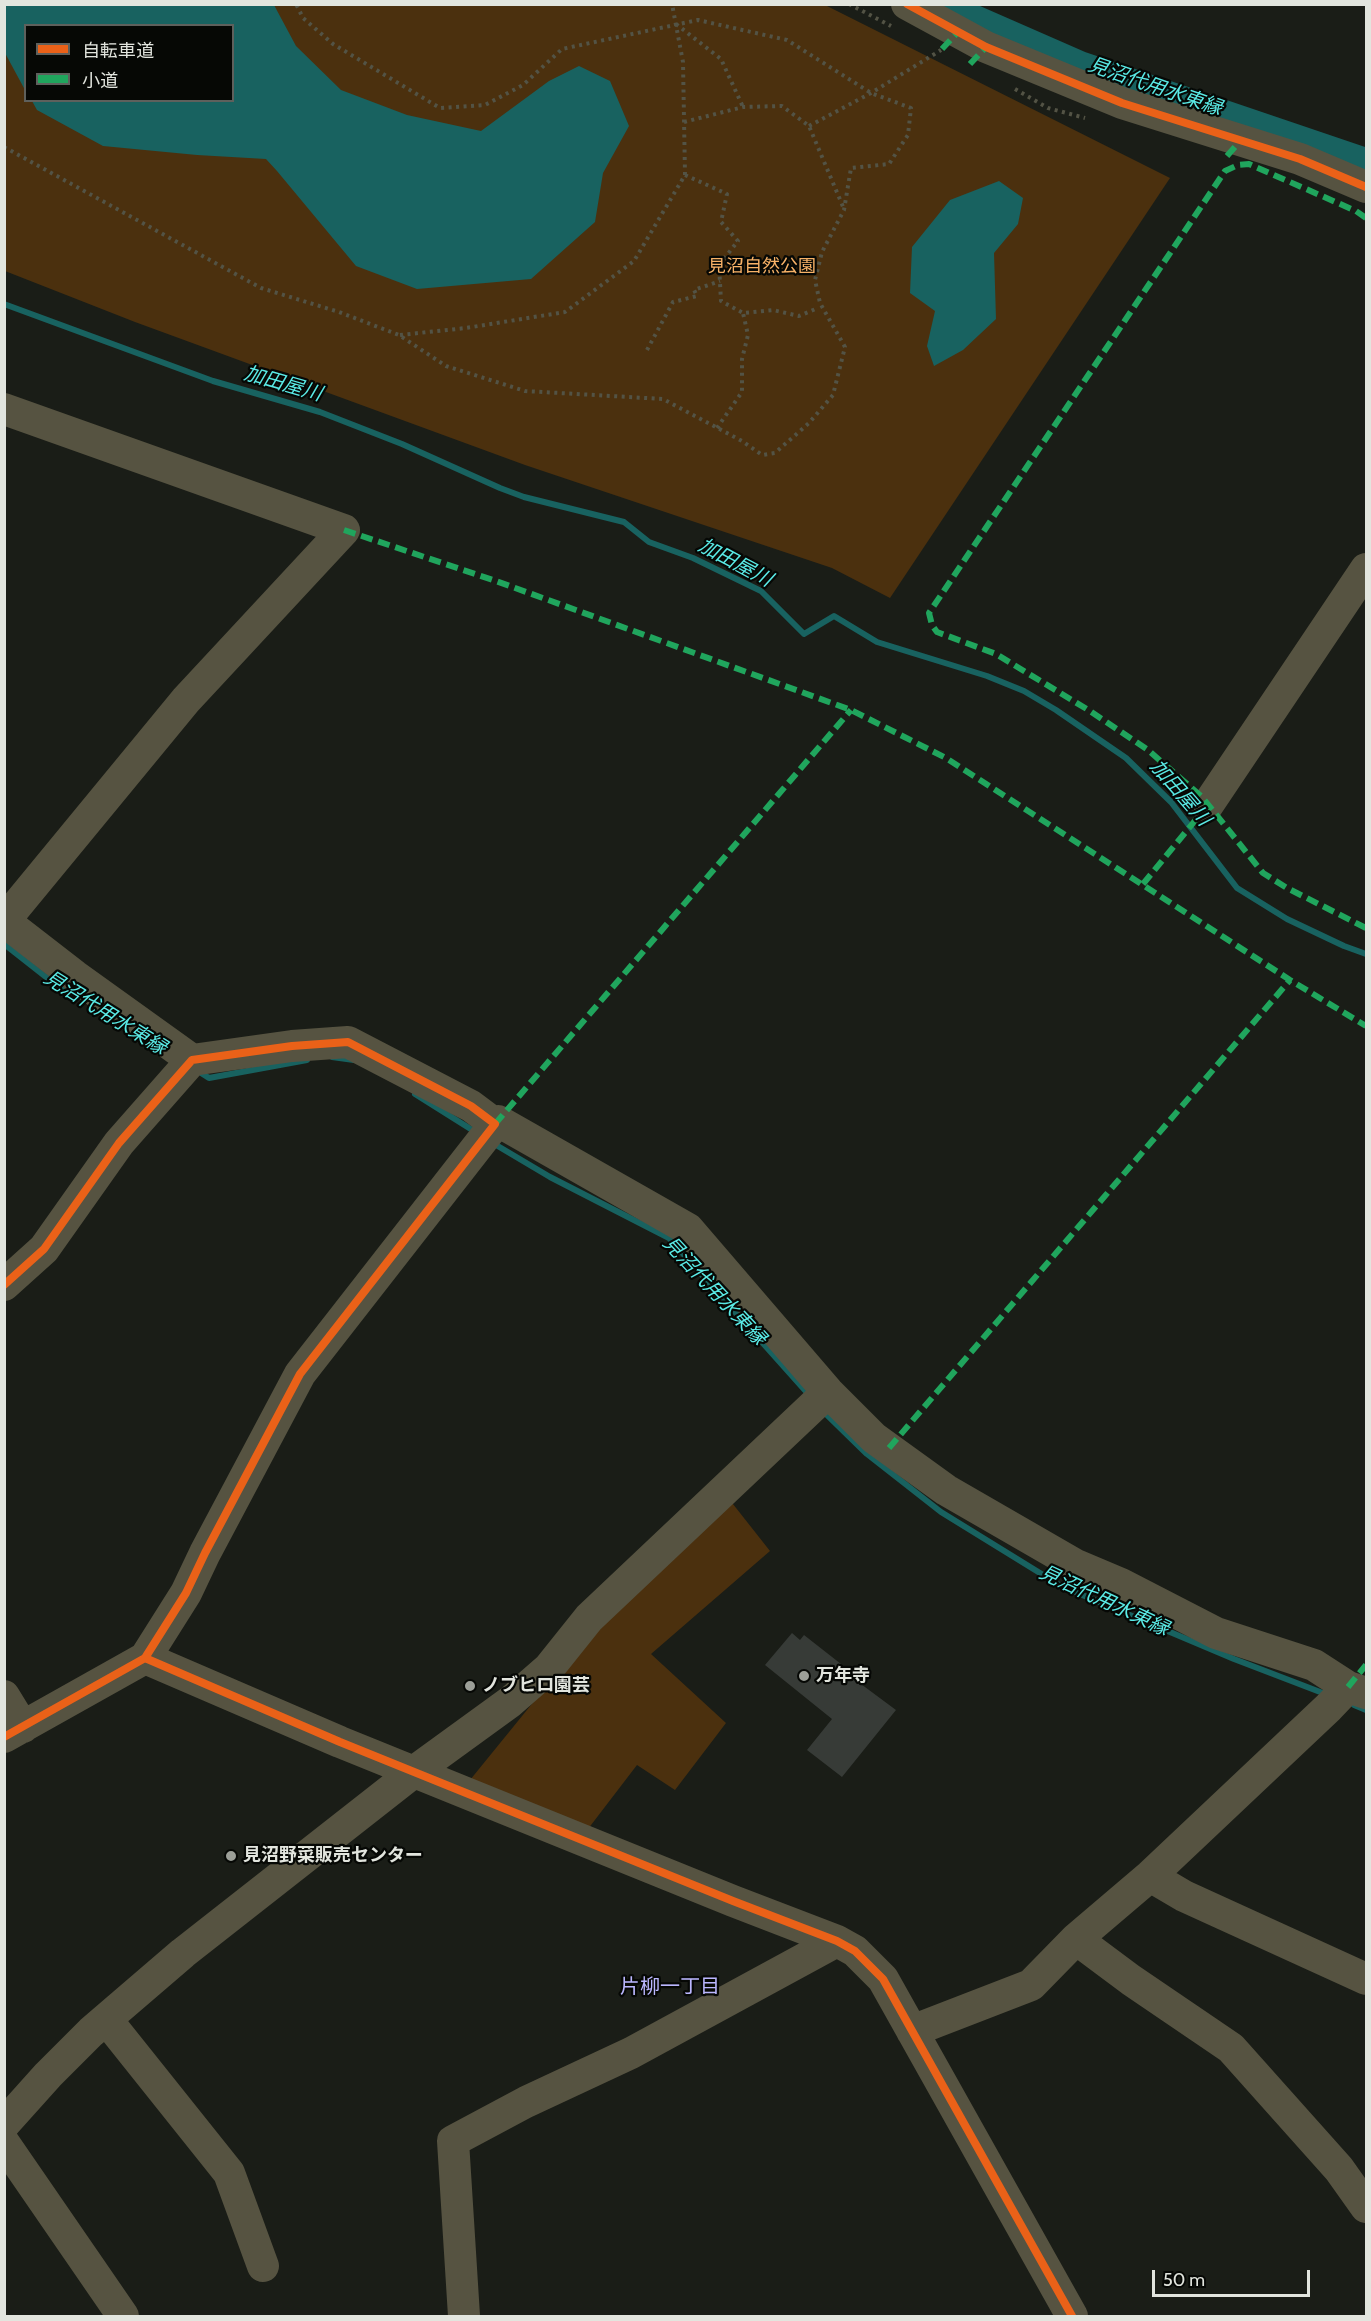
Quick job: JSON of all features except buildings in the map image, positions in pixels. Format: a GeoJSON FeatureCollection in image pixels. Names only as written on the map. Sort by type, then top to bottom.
{"type":"FeatureCollection","features":[{"type":"Feature","properties":{"kind":"street"},"geometry":{"type":"LineString","coordinates":[[907,4],[986,47],[1122,103],[1300,159],[1366,187]]}},
{"type":"Feature","properties":{"kind":"street"},"geometry":{"type":"LineString","coordinates":[[4,409],[344,530],[186,700],[4,921],[75,976],[192,1060]]}},
{"type":"Feature","properties":{"kind":"street"},"geometry":{"type":"LineString","coordinates":[[1207,806],[1366,569]]}},
{"type":"Feature","properties":{"kind":"street"},"geometry":{"type":"LineString","coordinates":[[4,1285],[44,1249],[119,1143],[192,1060],[292,1046],[348,1042],[471,1106],[495,1124],[300,1374],[186,1593],[145,1658],[14,1732],[4,1695]]}},
{"type":"Feature","properties":{"kind":"street"},"geometry":{"type":"LineString","coordinates":[[498,1121],[688,1229],[828,1392],[874,1438],[946,1490],[1076,1565],[1121,1584],[1216,1633],[1314,1665],[1357,1690],[1329,1707],[1150,1876],[1076,1939],[1031,1985],[912,2031]]}},
{"type":"Feature","properties":{"kind":"street"},"geometry":{"type":"LineString","coordinates":[[4,2124],[48,2075],[106,2019],[183,1953],[414,1771],[510,1702],[549,1668],[589,1618],[828,1392]]}},
{"type":"Feature","properties":{"kind":"street"},"geometry":{"type":"LineString","coordinates":[[145,1658],[250,1705],[837,1941],[855,1951],[883,1979],[1072,2316]]}},
{"type":"Feature","properties":{"kind":"street"},"geometry":{"type":"LineString","coordinates":[[1150,1876],[1184,1896],[1366,1979]]}},
{"type":"Feature","properties":{"kind":"street"},"geometry":{"type":"LineString","coordinates":[[1076,1939],[1231,2049],[1339,2169],[1366,2207]]}},
{"type":"Feature","properties":{"kind":"street"},"geometry":{"type":"LineString","coordinates":[[464,2316],[453,2141],[526,2102],[632,2053],[837,1941]]}},
{"type":"Feature","properties":{"kind":"street"},"geometry":{"type":"LineString","coordinates":[[106,2019],[229,2173],[263,2266]]}},
{"type":"Feature","properties":{"kind":"street"},"geometry":{"type":"LineString","coordinates":[[4,2143],[123,2316]]}},
{"type":"Feature","properties":{"kind":"path"},"geometry":{"type":"LineString","coordinates":[[4,147],[261,288],[339,312],[399,335],[446,366],[525,391],[663,399],[762,455],[775,453],[809,423],[833,395],[845,347],[820,303],[815,280],[822,252],[844,210],[851,168],[889,164],[908,135],[911,108],[871,93],[787,40],[698,20],[562,49],[523,85],[485,105],[440,108],[333,44],[303,18],[296,4]]}},
{"type":"Feature","properties":{"kind":"path"},"geometry":{"type":"LineString","coordinates":[[399,335],[466,328],[565,312],[634,261],[685,176],[683,62],[672,4]]}},
{"type":"Feature","properties":{"kind":"path"},"geometry":{"type":"LineString","coordinates":[[676,24],[721,59],[743,107]]}},
{"type":"Feature","properties":{"kind":"path"},"geometry":{"type":"LineString","coordinates":[[809,126],[871,93],[942,49]]}},
{"type":"Feature","properties":{"kind":"path"},"geometry":{"type":"LineString","coordinates":[[684,122],[743,107],[782,106],[809,126],[844,210]]}},
{"type":"Feature","properties":{"kind":"path"},"geometry":{"type":"LineString","coordinates":[[685,176],[727,194],[721,222],[738,241],[719,265],[721,301],[743,312],[773,310],[799,316],[818,308]]}},
{"type":"Feature","properties":{"kind":"path"},"geometry":{"type":"LineString","coordinates":[[647,350],[674,302],[697,296],[694,290],[720,281]]}},
{"type":"Feature","properties":{"kind":"path"},"geometry":{"type":"LineString","coordinates":[[717,428],[742,392],[742,359],[748,335],[743,312]]}},
{"type":"Feature","properties":{"kind":"green space","name":"見沼自然公園"},"geometry":{"type":"Polygon","coordinates":[[[4,5],[825,5],[1170,178],[890,598],[832,568],[525,465],[135,322],[5,271],[4,5]]]}},
{"type":"Feature","properties":{"kind":"green space"},"geometry":{"type":"Polygon","coordinates":[[[729,1499],[770,1551],[651,1654],[726,1723],[675,1790],[637,1765],[588,1829],[470,1780],[605,1614],[729,1499]]]}},
{"type":"Feature","properties":{"kind":"water"},"geometry":{"type":"Polygon","coordinates":[[[4,5],[274,5],[296,46],[341,90],[407,115],[481,131],[549,81],[579,66],[610,81],[629,126],[603,173],[595,222],[531,279],[417,289],[356,266],[266,159],[103,146],[37,110],[33,102],[234,102],[234,24],[24,24],[24,88],[5,53],[4,5]]]}},
{"type":"Feature","properties":{"kind":"water"},"geometry":{"type":"Polygon","coordinates":[[[999,181],[1023,198],[1018,224],[994,253],[996,319],[963,350],[934,366],[927,346],[935,311],[910,293],[912,247],[950,200],[999,181]]]}},
{"type":"Feature","properties":{"kind":"waterway","name":"見沼代用水東縁"},"geometry":{"type":"LineString","coordinates":[[948,4],[1083,63],[1366,159]]}},
{"type":"Feature","properties":{"kind":"waterway","name":"加田屋川"},"geometry":{"type":"LineString","coordinates":[[4,304],[213,381],[320,412],[402,444],[524,497],[624,522],[649,542],[693,558],[761,591],[804,634],[834,616],[877,642],[987,676],[1024,691],[1126,758],[1171,802],[1237,888],[1287,919],[1366,954]]}},
{"type":"Feature","properties":{"kind":"waterway","name":"見沼代用水東縁"},"geometry":{"type":"LineString","coordinates":[[4,944],[51,981],[77,996]]}},
{"type":"Feature","properties":{"kind":"waterway","name":"見沼代用水東縁"},"geometry":{"type":"LineString","coordinates":[[332,1057],[354,1060]]}},
{"type":"Feature","properties":{"kind":"waterway","name":"見沼代用水東縁"},"geometry":{"type":"LineString","coordinates":[[198,1071],[209,1078],[307,1060]]}},
{"type":"Feature","properties":{"kind":"waterway","name":"見沼代用水東縁"},"geometry":{"type":"LineString","coordinates":[[415,1094],[477,1133]]}},
{"type":"Feature","properties":{"kind":"waterway","name":"見沼代用水東縁"},"geometry":{"type":"LineString","coordinates":[[491,1142],[550,1177],[669,1238],[811,1397]]}},
{"type":"Feature","properties":{"kind":"waterway","name":"見沼代用水東縁"},"geometry":{"type":"LineString","coordinates":[[822,1410],[867,1454],[941,1512],[1061,1586],[1234,1659],[1328,1695]]}},
{"type":"Feature","properties":{"kind":"waterway","name":"見沼代用水東縁"},"geometry":{"type":"LineString","coordinates":[[1354,1705],[1366,1710]]}},
{"type":"Feature","properties":{"kind":"marked path"},"geometry":{"type":"LineString","coordinates":[[942,49],[957,33]]}},
{"type":"Feature","properties":{"kind":"marked path"},"geometry":{"type":"LineString","coordinates":[[970,64],[986,47]]}},
{"type":"Feature","properties":{"kind":"marked path"},"geometry":{"type":"LineString","coordinates":[[1227,156],[1241,140]]}},
{"type":"Feature","properties":{"kind":"marked path"},"geometry":{"type":"LineString","coordinates":[[1366,218],[1356,211],[1249,164],[1238,165],[1225,171],[929,613],[932,625],[937,632],[996,654],[1090,711],[1148,750],[1202,797],[1263,873],[1287,888],[1366,928]]}},
{"type":"Feature","properties":{"kind":"marked path"},"geometry":{"type":"LineString","coordinates":[[344,530],[496,581],[851,710],[946,758],[1290,980],[1366,1026]]}},
{"type":"Feature","properties":{"kind":"marked path"},"geometry":{"type":"LineString","coordinates":[[495,1124],[851,710]]}},
{"type":"Feature","properties":{"kind":"marked path"},"geometry":{"type":"LineString","coordinates":[[1143,884],[1207,806]]}},
{"type":"Feature","properties":{"kind":"marked path"},"geometry":{"type":"LineString","coordinates":[[889,1448],[1290,980]]}},
{"type":"Feature","properties":{"kind":"marked path"},"geometry":{"type":"LineString","coordinates":[[1348,1687],[1366,1665]]}},
{"type":"Feature","properties":{"kind":"cycle path"},"geometry":{"type":"LineString","coordinates":[[907,4],[986,47],[1122,103],[1300,159],[1366,187]]}},
{"type":"Feature","properties":{"kind":"cycle path"},"geometry":{"type":"LineString","coordinates":[[4,1285],[44,1249],[119,1143],[192,1060],[292,1046],[348,1042],[471,1106],[495,1124],[300,1374],[186,1593],[145,1658],[4,1737]]}},
{"type":"Feature","properties":{"kind":"cycle path"},"geometry":{"type":"LineString","coordinates":[[145,1658],[340,1742],[837,1941],[855,1951],[883,1979],[1072,2316]]}},
{"type":"Feature","properties":{"kind":"place","name":"万年寺"},"geometry":{"type":"Point","coordinates":[804,1676]}},
{"type":"Feature","properties":{"kind":"place","name":"ノブヒロ園芸"},"geometry":{"type":"Point","coordinates":[470,1686]}},
{"type":"Feature","properties":{"kind":"place","name":"見沼野菜販売センター"},"geometry":{"type":"Point","coordinates":[231,1856]}},
{"type":"Feature","properties":{"kind":"district","name":"片柳一丁目"},"geometry":{"type":"Point","coordinates":[670,1987]}}]}
